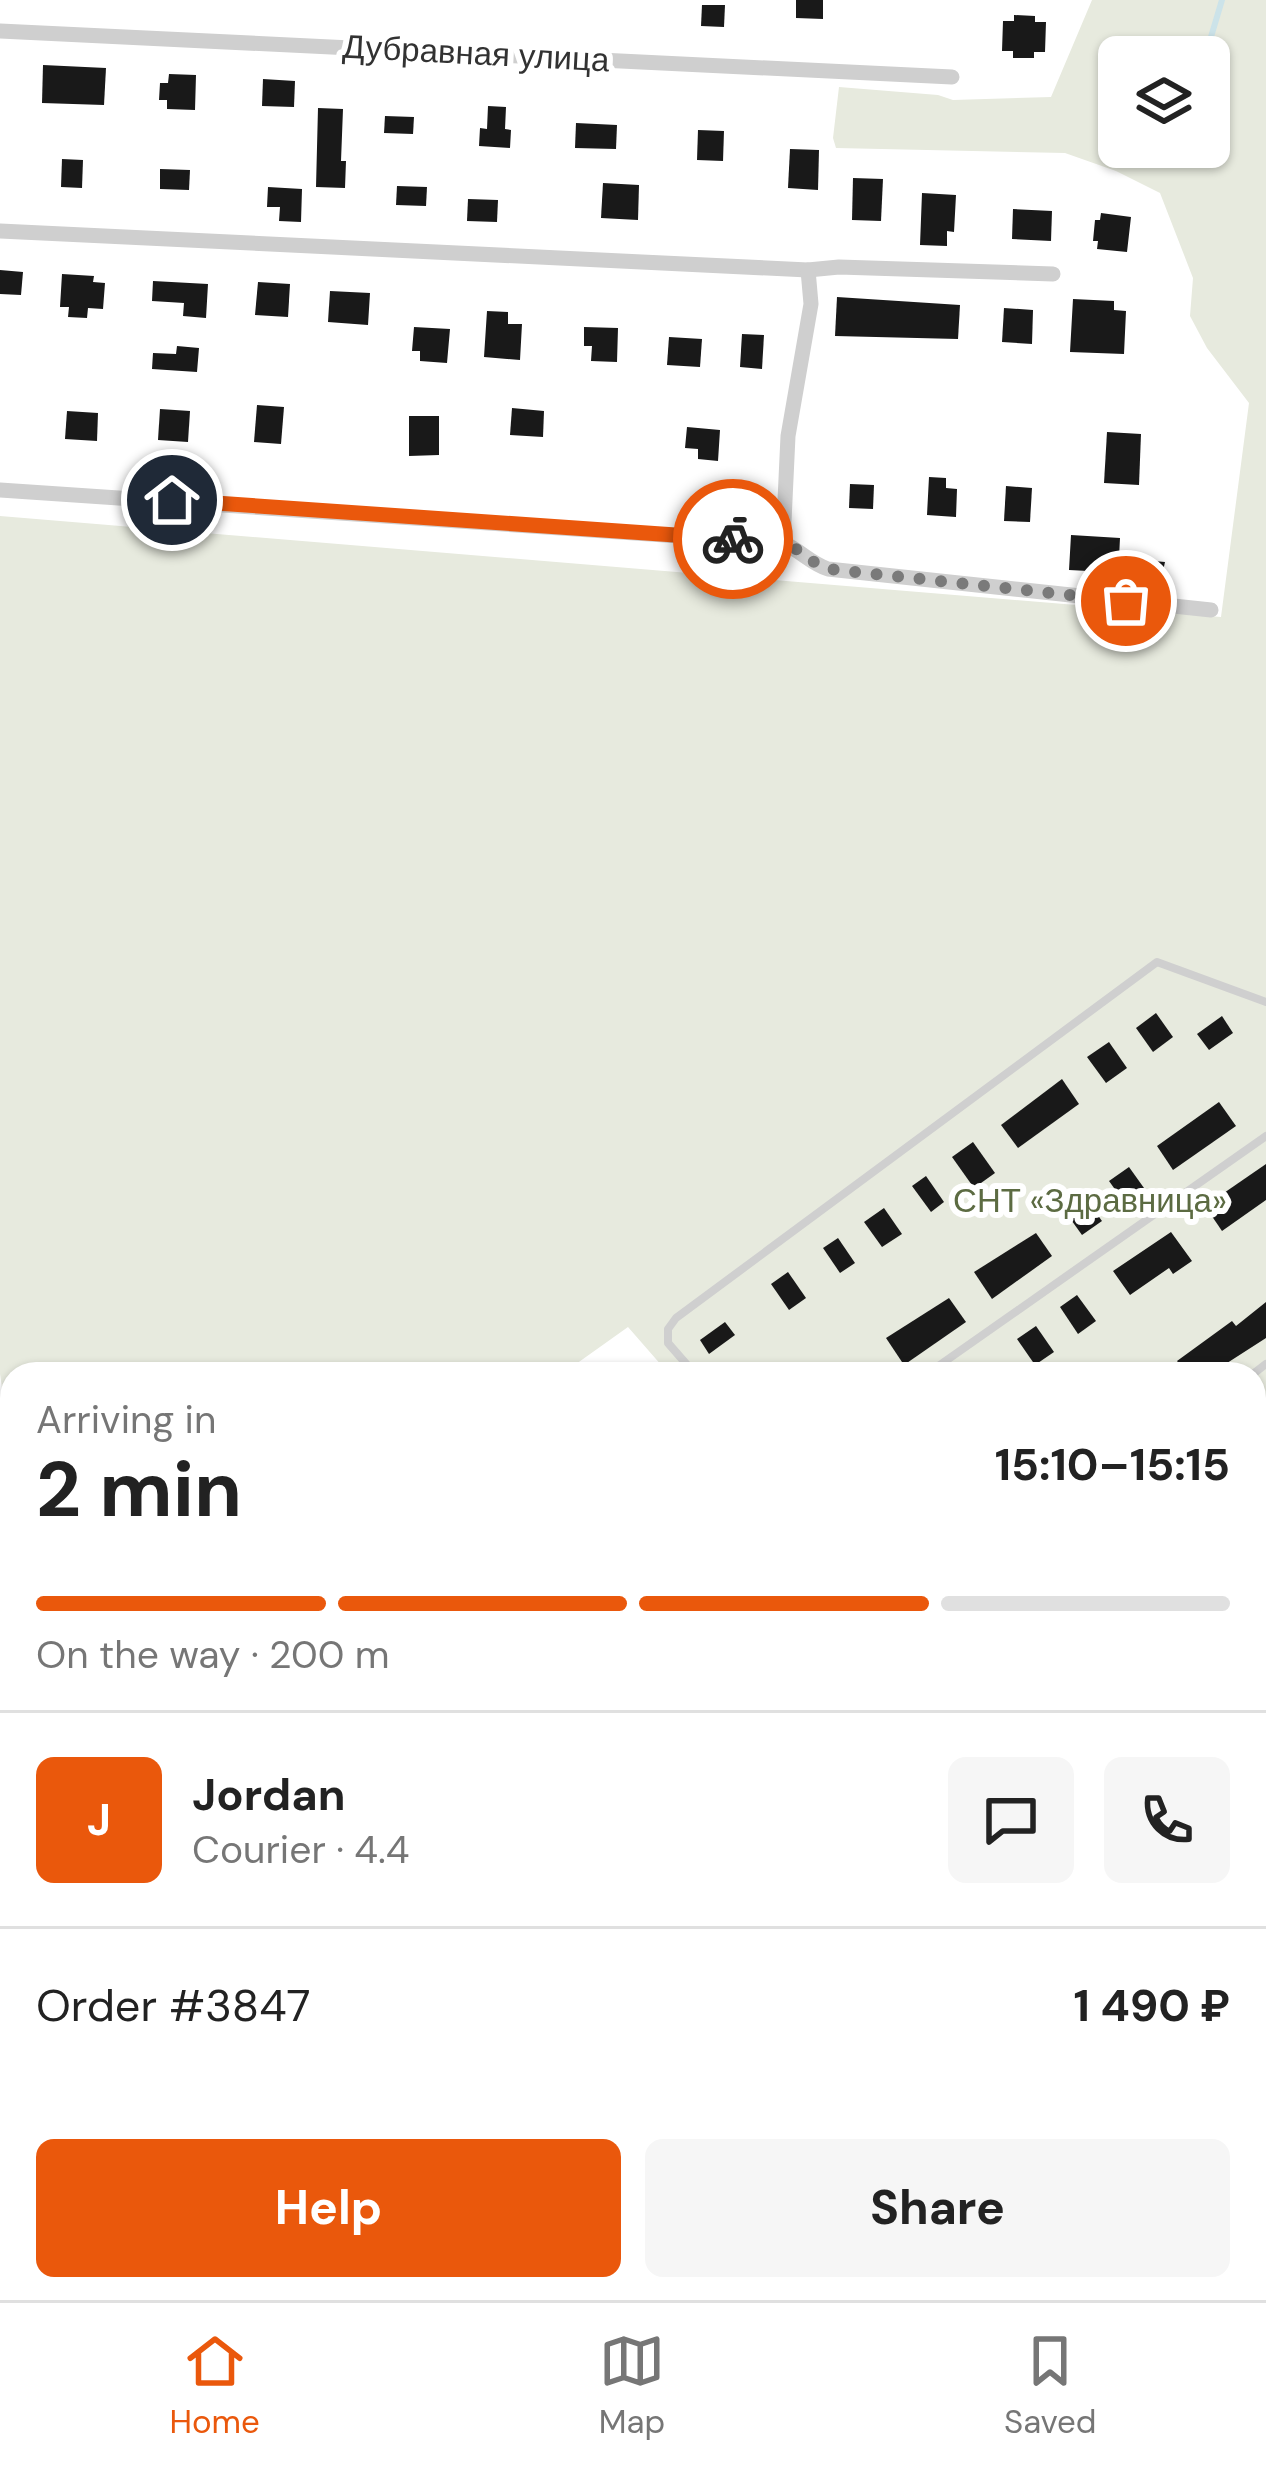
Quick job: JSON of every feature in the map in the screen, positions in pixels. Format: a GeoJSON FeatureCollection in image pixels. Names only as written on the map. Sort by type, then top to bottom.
{"type":"FeatureCollection","features":[{"type":"Feature","properties":{"kind":"street","name":"Дубравная улица"},"geometry":{"type":"LineString","coordinates":[[0,31],[952,77]]}},
{"type":"Feature","properties":{"kind":"street"},"geometry":{"type":"LineString","coordinates":[[0,231],[808,270],[1053,274]]}},
{"type":"Feature","properties":{"kind":"street"},"geometry":{"type":"LineString","coordinates":[[783,543],[788,436],[811,304],[808,270]]}},
{"type":"Feature","properties":{"kind":"street"},"geometry":{"type":"LineString","coordinates":[[0,490],[783,543],[810,563],[828,569],[1211,610]]}},
{"type":"Feature","properties":{"kind":"lane"},"geometry":{"type":"LineString","coordinates":[[685,1362],[668,1343],[668,1329],[676,1318],[1157,962],[1266,1002]]}},
{"type":"Feature","properties":{"kind":"lane"},"geometry":{"type":"LineString","coordinates":[[944,1362],[1266,1136]]}},
{"type":"Feature","properties":{"kind":"green space","name":"СНТ «Здравница»"},"geometry":{"type":"Polygon","coordinates":[[[1092,0],[1266,0],[1266,1362],[659,1362],[628,1327],[579,1362],[0,1362],[0,516],[1221,617],[1249,403],[1207,348],[1190,316],[1193,278],[1160,193],[1108,168],[1230,168],[1230,36],[1098,36],[1098,165],[1065,153],[836,148],[839,87],[953,100],[1051,97],[1092,0]]]}},
{"type":"Feature","properties":{"kind":"building"},"geometry":{"type":"Polygon","coordinates":[[[796,0],[823,0],[823,19],[796,18],[796,0]]]}},
{"type":"Feature","properties":{"kind":"building"},"geometry":{"type":"Polygon","coordinates":[[[702,5],[725,5],[724,27],[701,26],[702,5]]]}},
{"type":"Feature","properties":{"kind":"building"},"geometry":{"type":"Polygon","coordinates":[[[1014,15],[1046,22],[1045,52],[1034,52],[1034,58],[1013,58],[1013,51],[1002,51],[1003,21],[1014,21],[1014,15]]]}},
{"type":"Feature","properties":{"kind":"building"},"geometry":{"type":"Polygon","coordinates":[[[43,65],[106,68],[104,105],[42,103],[43,65]]]}},
{"type":"Feature","properties":{"kind":"building"},"geometry":{"type":"Polygon","coordinates":[[[169,74],[196,75],[195,110],[167,109],[167,100],[159,100],[160,83],[168,83],[169,74]]]}},
{"type":"Feature","properties":{"kind":"building"},"geometry":{"type":"Polygon","coordinates":[[[263,79],[295,81],[294,107],[262,106],[263,79]]]}},
{"type":"Feature","properties":{"kind":"building"},"geometry":{"type":"Polygon","coordinates":[[[488,106],[506,107],[510,148],[479,146],[480,128],[487,129],[488,106]]]}},
{"type":"Feature","properties":{"kind":"building"},"geometry":{"type":"Polygon","coordinates":[[[318,108],[343,109],[345,188],[316,187],[318,108]]]}},
{"type":"Feature","properties":{"kind":"building"},"geometry":{"type":"Polygon","coordinates":[[[385,116],[414,117],[413,134],[384,133],[385,116]]]}},
{"type":"Feature","properties":{"kind":"building"},"geometry":{"type":"Polygon","coordinates":[[[576,123],[617,125],[616,149],[575,148],[576,123]]]}},
{"type":"Feature","properties":{"kind":"building"},"geometry":{"type":"Polygon","coordinates":[[[698,130],[724,131],[723,161],[697,160],[698,130]]]}},
{"type":"Feature","properties":{"kind":"building"},"geometry":{"type":"Polygon","coordinates":[[[790,149],[819,150],[818,190],[788,188],[790,149]]]}},
{"type":"Feature","properties":{"kind":"building"},"geometry":{"type":"Polygon","coordinates":[[[62,159],[83,160],[82,188],[61,187],[62,159]]]}},
{"type":"Feature","properties":{"kind":"building"},"geometry":{"type":"Polygon","coordinates":[[[160,169],[190,170],[189,190],[160,189],[160,169]]]}},
{"type":"Feature","properties":{"kind":"building"},"geometry":{"type":"Polygon","coordinates":[[[853,178],[883,179],[881,221],[852,220],[853,178]]]}},
{"type":"Feature","properties":{"kind":"building"},"geometry":{"type":"Polygon","coordinates":[[[603,183],[639,185],[638,220],[601,218],[603,183]]]}},
{"type":"Feature","properties":{"kind":"building"},"geometry":{"type":"Polygon","coordinates":[[[397,186],[427,187],[426,206],[396,205],[397,186]]]}},
{"type":"Feature","properties":{"kind":"building"},"geometry":{"type":"Polygon","coordinates":[[[268,187],[302,189],[301,222],[279,221],[280,207],[267,207],[268,187]]]}},
{"type":"Feature","properties":{"kind":"building"},"geometry":{"type":"Polygon","coordinates":[[[922,193],[956,195],[954,232],[947,231],[947,246],[920,245],[922,193]]]}},
{"type":"Feature","properties":{"kind":"building"},"geometry":{"type":"Polygon","coordinates":[[[468,199],[498,200],[497,222],[467,221],[468,199]]]}},
{"type":"Feature","properties":{"kind":"building"},"geometry":{"type":"Polygon","coordinates":[[[1013,209],[1052,211],[1051,241],[1012,239],[1013,209]]]}},
{"type":"Feature","properties":{"kind":"building"},"geometry":{"type":"Polygon","coordinates":[[[1101,213],[1131,217],[1127,252],[1097,249],[1095,220],[1100,220],[1101,213]]]}},
{"type":"Feature","properties":{"kind":"building"},"geometry":{"type":"Polygon","coordinates":[[[0,270],[23,272],[21,295],[0,294],[0,270]]]}},
{"type":"Feature","properties":{"kind":"building"},"geometry":{"type":"Polygon","coordinates":[[[62,274],[94,276],[93,282],[105,283],[103,309],[88,308],[87,318],[68,317],[69,307],[60,307],[62,274]]]}},
{"type":"Feature","properties":{"kind":"building"},"geometry":{"type":"Polygon","coordinates":[[[153,281],[208,284],[206,318],[183,316],[184,303],[152,301],[153,281]]]}},
{"type":"Feature","properties":{"kind":"building"},"geometry":{"type":"Polygon","coordinates":[[[258,282],[290,284],[288,317],[255,315],[258,282]]]}},
{"type":"Feature","properties":{"kind":"building"},"geometry":{"type":"Polygon","coordinates":[[[330,291],[370,293],[368,325],[328,322],[330,291]]]}},
{"type":"Feature","properties":{"kind":"building"},"geometry":{"type":"Polygon","coordinates":[[[837,297],[960,305],[958,339],[835,336],[837,297]]]}},
{"type":"Feature","properties":{"kind":"building"},"geometry":{"type":"Polygon","coordinates":[[[1073,299],[1114,301],[1114,310],[1126,311],[1124,354],[1070,352],[1073,299]]]}},
{"type":"Feature","properties":{"kind":"building"},"geometry":{"type":"Polygon","coordinates":[[[1004,308],[1033,310],[1032,344],[1002,342],[1004,308]]]}},
{"type":"Feature","properties":{"kind":"building"},"geometry":{"type":"Polygon","coordinates":[[[487,311],[508,312],[508,324],[522,324],[520,360],[484,357],[487,311]]]}},
{"type":"Feature","properties":{"kind":"building"},"geometry":{"type":"Polygon","coordinates":[[[414,327],[450,329],[447,363],[420,361],[420,351],[412,351],[414,327]]]}},
{"type":"Feature","properties":{"kind":"building"},"geometry":{"type":"Polygon","coordinates":[[[584,327],[618,328],[617,362],[591,361],[592,346],[584,346],[584,327]]]}},
{"type":"Feature","properties":{"kind":"building"},"geometry":{"type":"Polygon","coordinates":[[[742,334],[764,335],[762,369],[740,367],[742,334]]]}},
{"type":"Feature","properties":{"kind":"building"},"geometry":{"type":"Polygon","coordinates":[[[669,337],[702,339],[700,367],[667,365],[669,337]]]}},
{"type":"Feature","properties":{"kind":"building"},"geometry":{"type":"Polygon","coordinates":[[[177,346],[199,348],[197,372],[152,369],[153,353],[176,354],[177,346]]]}},
{"type":"Feature","properties":{"kind":"building"},"geometry":{"type":"Polygon","coordinates":[[[257,405],[284,407],[281,444],[254,442],[257,405]]]}},
{"type":"Feature","properties":{"kind":"building"},"geometry":{"type":"Polygon","coordinates":[[[512,408],[544,411],[543,437],[510,435],[512,408]]]}},
{"type":"Feature","properties":{"kind":"building"},"geometry":{"type":"Polygon","coordinates":[[[160,409],[190,411],[188,442],[158,440],[160,409]]]}},
{"type":"Feature","properties":{"kind":"building"},"geometry":{"type":"Polygon","coordinates":[[[67,411],[98,413],[97,441],[65,439],[67,411]]]}},
{"type":"Feature","properties":{"kind":"building"},"geometry":{"type":"Polygon","coordinates":[[[409,416],[439,416],[439,455],[409,456],[409,416]]]}},
{"type":"Feature","properties":{"kind":"building"},"geometry":{"type":"Polygon","coordinates":[[[687,427],[720,430],[718,461],[698,459],[698,449],[685,448],[687,427]]]}},
{"type":"Feature","properties":{"kind":"building"},"geometry":{"type":"Polygon","coordinates":[[[1107,432],[1141,434],[1139,485],[1104,483],[1107,432]]]}},
{"type":"Feature","properties":{"kind":"building"},"geometry":{"type":"Polygon","coordinates":[[[929,477],[946,478],[946,488],[957,489],[956,517],[927,515],[929,477]]]}},
{"type":"Feature","properties":{"kind":"building"},"geometry":{"type":"Polygon","coordinates":[[[850,484],[874,485],[873,509],[849,508],[850,484]]]}},
{"type":"Feature","properties":{"kind":"building"},"geometry":{"type":"Polygon","coordinates":[[[1006,486],[1032,488],[1030,522],[1004,521],[1006,486]]]}},
{"type":"Feature","properties":{"kind":"building"},"geometry":{"type":"Polygon","coordinates":[[[1071,535],[1120,538],[1119,558],[1165,562],[1159,589],[1126,586],[1127,573],[1069,570],[1071,535]]]}},
{"type":"Feature","properties":{"kind":"building"},"geometry":{"type":"Polygon","coordinates":[[[1156,1013],[1173,1037],[1153,1052],[1136,1028],[1156,1013]]]}},
{"type":"Feature","properties":{"kind":"building"},"geometry":{"type":"Polygon","coordinates":[[[1222,1016],[1233,1033],[1209,1050],[1197,1034],[1222,1016]]]}},
{"type":"Feature","properties":{"kind":"building"},"geometry":{"type":"Polygon","coordinates":[[[1109,1042],[1127,1068],[1106,1083],[1087,1057],[1109,1042]]]}},
{"type":"Feature","properties":{"kind":"building"},"geometry":{"type":"Polygon","coordinates":[[[1062,1079],[1079,1104],[1018,1148],[1001,1125],[1062,1079]]]}},
{"type":"Feature","properties":{"kind":"building"},"geometry":{"type":"Polygon","coordinates":[[[1219,1102],[1236,1126],[1173,1170],[1157,1146],[1219,1102]]]}},
{"type":"Feature","properties":{"kind":"building"},"geometry":{"type":"Polygon","coordinates":[[[973,1142],[995,1173],[974,1188],[952,1157],[973,1142]]]}},
{"type":"Feature","properties":{"kind":"building"},"geometry":{"type":"Polygon","coordinates":[[[1266,1164],[1266,1200],[1222,1231],[1205,1206],[1266,1164]]]}},
{"type":"Feature","properties":{"kind":"building"},"geometry":{"type":"Polygon","coordinates":[[[1129,1167],[1144,1188],[1124,1202],[1109,1181],[1129,1167]]]}},
{"type":"Feature","properties":{"kind":"building"},"geometry":{"type":"Polygon","coordinates":[[[926,1176],[944,1202],[931,1212],[912,1186],[926,1176]]]}},
{"type":"Feature","properties":{"kind":"building"},"geometry":{"type":"Polygon","coordinates":[[[1084,1196],[1102,1221],[1082,1235],[1064,1210],[1084,1196]]]}},
{"type":"Feature","properties":{"kind":"building"},"geometry":{"type":"Polygon","coordinates":[[[884,1208],[902,1234],[882,1247],[864,1222],[884,1208]]]}},
{"type":"Feature","properties":{"kind":"building"},"geometry":{"type":"Polygon","coordinates":[[[1171,1232],[1192,1261],[1173,1274],[1169,1268],[1130,1295],[1113,1271],[1171,1232]]]}},
{"type":"Feature","properties":{"kind":"building"},"geometry":{"type":"Polygon","coordinates":[[[1036,1233],[1052,1256],[992,1299],[974,1272],[1036,1233]]]}},
{"type":"Feature","properties":{"kind":"building"},"geometry":{"type":"Polygon","coordinates":[[[838,1238],[855,1263],[840,1273],[823,1248],[838,1238]]]}},
{"type":"Feature","properties":{"kind":"building"},"geometry":{"type":"Polygon","coordinates":[[[788,1272],[806,1298],[789,1310],[771,1284],[788,1272]]]}},
{"type":"Feature","properties":{"kind":"building"},"geometry":{"type":"Polygon","coordinates":[[[1077,1295],[1096,1321],[1078,1334],[1060,1307],[1077,1295]]]}},
{"type":"Feature","properties":{"kind":"building"},"geometry":{"type":"Polygon","coordinates":[[[949,1298],[966,1322],[908,1362],[902,1362],[886,1338],[949,1298]]]}},
{"type":"Feature","properties":{"kind":"building"},"geometry":{"type":"Polygon","coordinates":[[[1266,1302],[1266,1338],[1229,1362],[1177,1361],[1232,1321],[1236,1326],[1266,1302]]]}},
{"type":"Feature","properties":{"kind":"building"},"geometry":{"type":"Polygon","coordinates":[[[725,1322],[735,1335],[709,1354],[700,1340],[725,1322]]]}},
{"type":"Feature","properties":{"kind":"building"},"geometry":{"type":"Polygon","coordinates":[[[1036,1326],[1054,1352],[1033,1362],[1017,1339],[1036,1326]]]}},
{"type":"Feature","properties":{"kind":"waterway"},"geometry":{"type":"LineString","coordinates":[[1211,36],[1222,0]]}},
{"type":"Feature","properties":{"kind":"way so far"},"geometry":{"type":"LineString","coordinates":[[733,539],[783,543],[810,563],[828,569],[1126,601]]}},
{"type":"Feature","properties":{"kind":"route"},"geometry":{"type":"LineString","coordinates":[[172,500],[733,539]]}}]}
